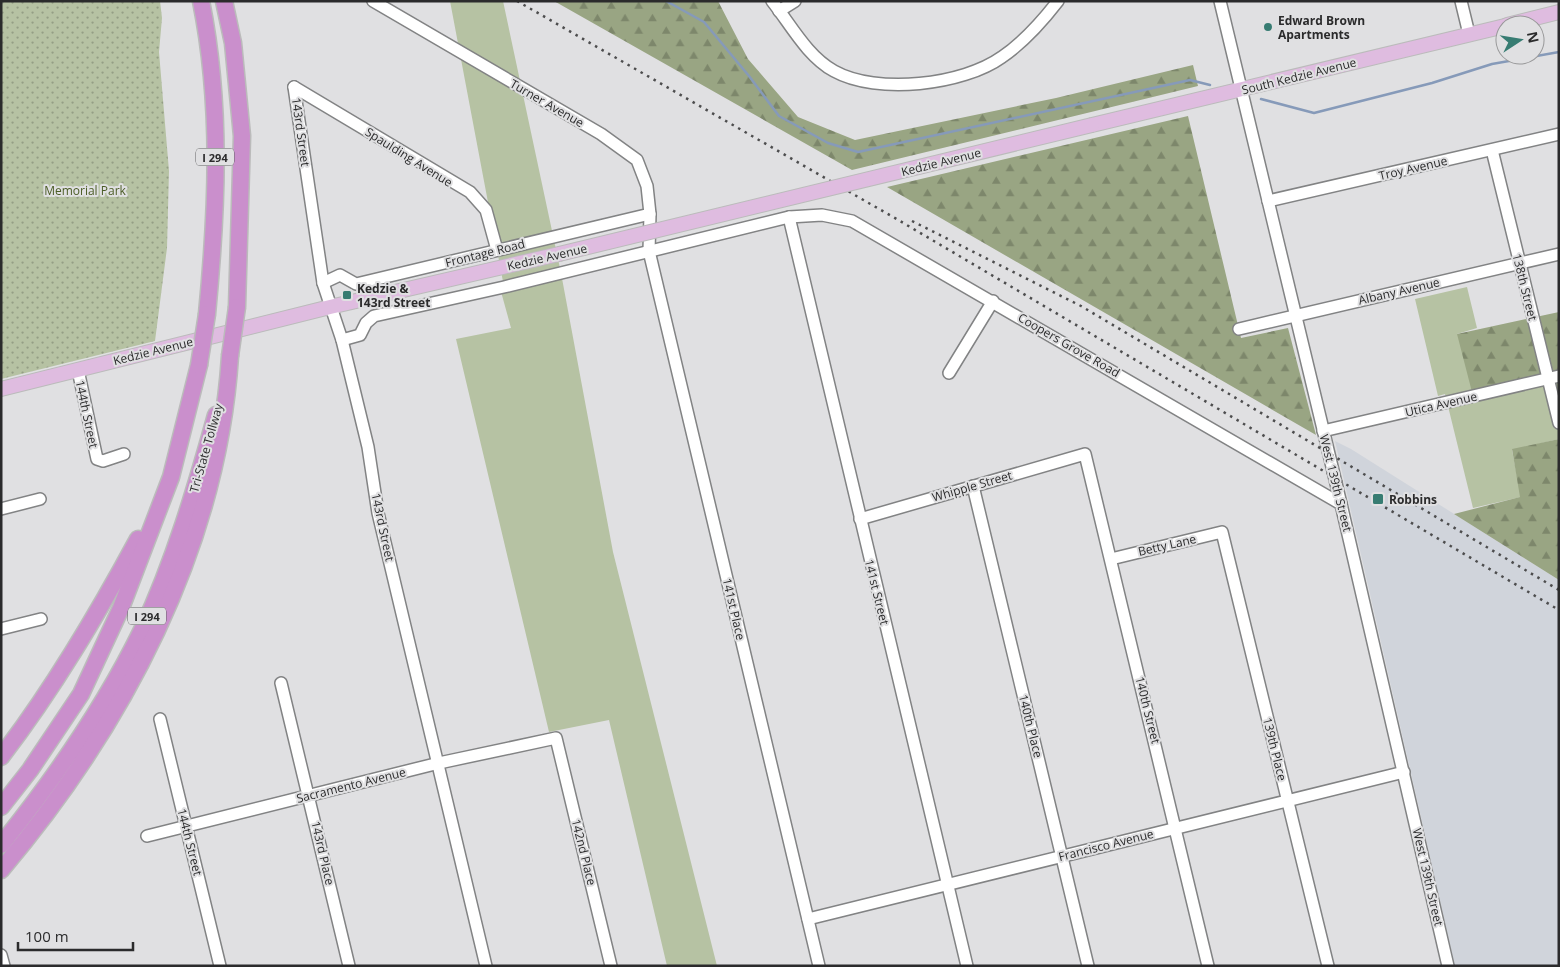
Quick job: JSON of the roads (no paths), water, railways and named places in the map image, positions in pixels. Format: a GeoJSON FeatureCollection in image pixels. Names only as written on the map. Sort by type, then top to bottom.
{"type":"FeatureCollection","features":[{"type":"Feature","properties":{"kind":"highway","name":"Tri-State Tollway"},"geometry":{"type":"LineString","coordinates":[[1,807],[30,770],[82,694],[121,608],[171,477],[200,365],[216,221],[215,125],[206,30],[200,1]]}},
{"type":"Feature","properties":{"kind":"highway","name":"Tri-State Tollway"},"geometry":{"type":"LineString","coordinates":[[1,845],[44,792],[96,714],[142,629],[185,522],[218,406],[230,356],[237,307],[242,136],[232,43],[224,1]]}},
{"type":"Feature","properties":{"kind":"highway"},"geometry":{"type":"LineString","coordinates":[[1,870],[40,824],[89,753],[140,663],[161,621],[195,532],[215,467],[225,416],[230,356]]}},
{"type":"Feature","properties":{"kind":"highway"},"geometry":{"type":"LineString","coordinates":[[1,757],[44,698],[85,636],[171,477]]}},
{"type":"Feature","properties":{"kind":"main road","name":"South Kedzie Avenue"},"geometry":{"type":"LineString","coordinates":[[1545,15],[1559,12]]}},
{"type":"Feature","properties":{"kind":"main road","name":"South Kedzie Avenue"},"geometry":{"type":"LineString","coordinates":[[1092,126],[1495,28]]}},
{"type":"Feature","properties":{"kind":"main road","name":"Kedzie Avenue"},"geometry":{"type":"LineString","coordinates":[[1,389],[330,307],[1092,126]]}},
{"type":"Feature","properties":{"kind":"street","name":"Turner Avenue"},"geometry":{"type":"LineString","coordinates":[[373,1],[601,134],[637,160],[647,186],[650,214],[649,251]]}},
{"type":"Feature","properties":{"kind":"street"},"geometry":{"type":"LineString","coordinates":[[772,1],[812,54],[834,71],[859,81],[890,85],[943,80],[980,70],[1001,58],[1038,27],[1058,1]]}},
{"type":"Feature","properties":{"kind":"street"},"geometry":{"type":"LineString","coordinates":[[779,11],[795,1]]}},
{"type":"Feature","properties":{"kind":"street","name":"West 139th Street"},"geometry":{"type":"LineString","coordinates":[[1220,1],[1341,504],[1448,966]]}},
{"type":"Feature","properties":{"kind":"street"},"geometry":{"type":"LineString","coordinates":[[1461,1],[1469,34]]}},
{"type":"Feature","properties":{"kind":"street","name":"Spaulding Avenue"},"geometry":{"type":"LineString","coordinates":[[294,86],[470,192],[486,210],[497,250]]}},
{"type":"Feature","properties":{"kind":"street","name":"143rd Street"},"geometry":{"type":"LineString","coordinates":[[294,86],[324,283],[330,307],[342,340],[368,447],[378,514],[486,966]]}},
{"type":"Feature","properties":{"kind":"street","name":"Troy Avenue"},"geometry":{"type":"LineString","coordinates":[[1268,202],[1559,134]]}},
{"type":"Feature","properties":{"kind":"street","name":"138th Street"},"geometry":{"type":"LineString","coordinates":[[1492,150],[1520,263],[1553,378],[1559,423]]}},
{"type":"Feature","properties":{"kind":"street","name":"Frontage Road"},"geometry":{"type":"LineString","coordinates":[[324,283],[340,275],[356,284],[650,214]]}},
{"type":"Feature","properties":{"kind":"street","name":"Coopers Grove Road"},"geometry":{"type":"LineString","coordinates":[[342,340],[360,335],[366,323],[374,316],[789,217],[822,215],[852,221],[1341,504]]}},
{"type":"Feature","properties":{"kind":"street","name":"141st Street"},"geometry":{"type":"LineString","coordinates":[[789,217],[967,966]]}},
{"type":"Feature","properties":{"kind":"street","name":"141st Place"},"geometry":{"type":"LineString","coordinates":[[649,251],[819,966]]}},
{"type":"Feature","properties":{"kind":"street","name":"Albany Avenue"},"geometry":{"type":"LineString","coordinates":[[1239,329],[1559,254]]}},
{"type":"Feature","properties":{"kind":"street"},"geometry":{"type":"LineString","coordinates":[[950,373],[993,301]]}},
{"type":"Feature","properties":{"kind":"street","name":"144th Street"},"geometry":{"type":"LineString","coordinates":[[78,370],[96,459],[103,461],[124,454]]}},
{"type":"Feature","properties":{"kind":"street","name":"Utica Avenue"},"geometry":{"type":"LineString","coordinates":[[1323,431],[1553,378]]}},
{"type":"Feature","properties":{"kind":"street","name":"Whipple Street"},"geometry":{"type":"LineString","coordinates":[[860,519],[1086,454]]}},
{"type":"Feature","properties":{"kind":"street","name":"140th Street"},"geometry":{"type":"LineString","coordinates":[[1086,454],[1208,966]]}},
{"type":"Feature","properties":{"kind":"street","name":"140th Place"},"geometry":{"type":"LineString","coordinates":[[973,486],[1088,966]]}},
{"type":"Feature","properties":{"kind":"street"},"geometry":{"type":"LineString","coordinates":[[1,509],[40,499]]}},
{"type":"Feature","properties":{"kind":"street","name":"Betty Lane"},"geometry":{"type":"LineString","coordinates":[[1111,558],[1222,532]]}},
{"type":"Feature","properties":{"kind":"street","name":"139th Place"},"geometry":{"type":"LineString","coordinates":[[1222,532],[1328,966]]}},
{"type":"Feature","properties":{"kind":"street"},"geometry":{"type":"LineString","coordinates":[[1,629],[41,619]]}},
{"type":"Feature","properties":{"kind":"street","name":"143rd Place"},"geometry":{"type":"LineString","coordinates":[[281,683],[349,966]]}},
{"type":"Feature","properties":{"kind":"street","name":"144th Street"},"geometry":{"type":"LineString","coordinates":[[160,719],[220,966]]}},
{"type":"Feature","properties":{"kind":"street","name":"Sacramento Avenue"},"geometry":{"type":"LineString","coordinates":[[147,836],[439,763],[556,738]]}},
{"type":"Feature","properties":{"kind":"street","name":"142nd Place"},"geometry":{"type":"LineString","coordinates":[[556,738],[611,966]]}},
{"type":"Feature","properties":{"kind":"street","name":"Francisco Avenue"},"geometry":{"type":"LineString","coordinates":[[808,918],[1404,772]]}},
{"type":"Feature","properties":{"kind":"street"},"geometry":{"type":"LineString","coordinates":[[1,955],[4,966]]}},
{"type":"Feature","properties":{"kind":"waterway"},"geometry":{"type":"LineString","coordinates":[[666,1],[704,22],[779,116],[828,143],[858,152],[1190,80],[1210,85]]}},
{"type":"Feature","properties":{"kind":"waterway"},"geometry":{"type":"LineString","coordinates":[[1261,99],[1314,113],[1432,83],[1492,64],[1559,52]]}},
{"type":"Feature","properties":{"kind":"railway"},"geometry":{"type":"LineString","coordinates":[[517,1],[900,221],[1559,610]]}},
{"type":"Feature","properties":{"kind":"railway"},"geometry":{"type":"LineString","coordinates":[[912,221],[1081,306],[1559,590]]}},
{"type":"Feature","properties":{"kind":"place","name":"Edward Brown Apartments"},"geometry":{"type":"Point","coordinates":[1268,27]}},
{"type":"Feature","properties":{"kind":"place","name":"Kedzie & 143rd Street"},"geometry":{"type":"Point","coordinates":[347,295]}},
{"type":"Feature","properties":{"kind":"place","name":"Robbins"},"geometry":{"type":"Point","coordinates":[1378,499]}},
{"type":"Feature","properties":{"kind":"park label","name":"Memorial Park"},"geometry":{"type":"Point","coordinates":[85,190]}}]}
